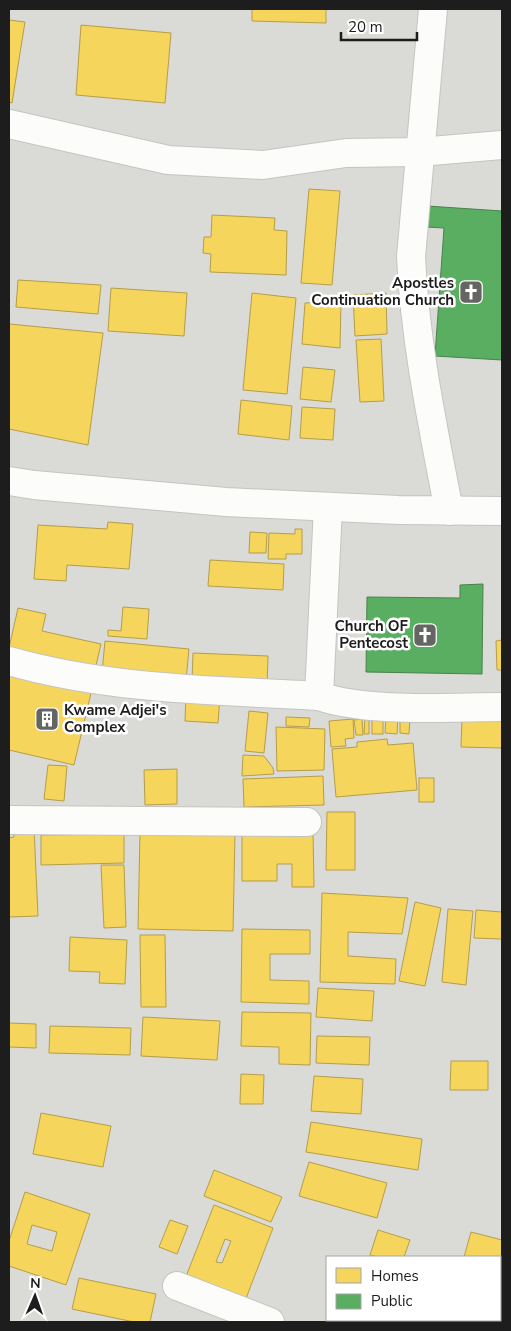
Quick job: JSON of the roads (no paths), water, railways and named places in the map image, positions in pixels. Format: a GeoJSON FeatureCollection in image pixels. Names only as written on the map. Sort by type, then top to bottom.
{"type":"FeatureCollection","features":[{"type":"Feature","properties":{"kind":"street"},"geometry":{"type":"LineString","coordinates":[[433,9],[411,257],[412,283],[431,421],[449,511]]}},
{"type":"Feature","properties":{"kind":"street"},"geometry":{"type":"LineString","coordinates":[[9,124],[168,160],[263,165],[346,153],[495,150]]}},
{"type":"Feature","properties":{"kind":"street"},"geometry":{"type":"LineString","coordinates":[[9,481],[34,485],[216,501],[328,507],[502,511]]}},
{"type":"Feature","properties":{"kind":"street"},"geometry":{"type":"LineString","coordinates":[[320,696],[328,507]]}},
{"type":"Feature","properties":{"kind":"street"},"geometry":{"type":"LineString","coordinates":[[9,661],[85,680],[125,684],[320,696],[343,703],[385,706],[502,707]]}},
{"type":"Feature","properties":{"kind":"street"},"geometry":{"type":"LineString","coordinates":[[9,820],[308,822]]}},
{"type":"Feature","properties":{"kind":"street"},"geometry":{"type":"LineString","coordinates":[[177,1286],[270,1322]]}},
{"type":"Feature","properties":{"kind":"place","name":"Apostles Continuation Church"},"geometry":{"type":"Point","coordinates":[471,292]}},
{"type":"Feature","properties":{"kind":"place","name":"Church OF Pentecost"},"geometry":{"type":"Point","coordinates":[425,635]}},
{"type":"Feature","properties":{"kind":"place","name":"Kwame Adjei's Complex"},"geometry":{"type":"Point","coordinates":[47,719]}}]}
